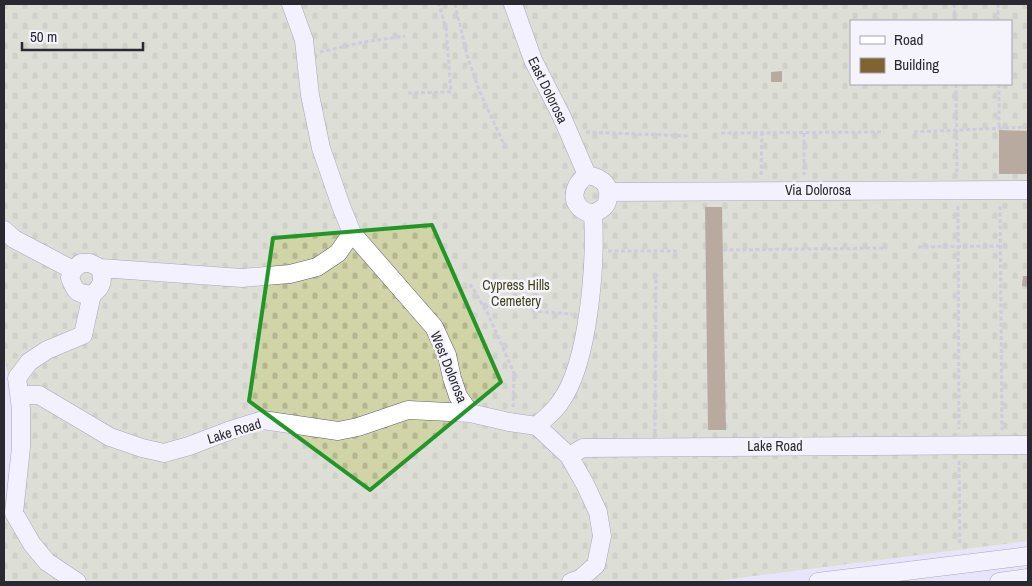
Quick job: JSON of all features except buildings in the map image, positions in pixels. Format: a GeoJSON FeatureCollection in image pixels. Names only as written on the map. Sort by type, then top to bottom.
{"type":"FeatureCollection","features":[{"type":"Feature","properties":{"kind":"street","name":"West Dolorosa"},"geometry":{"type":"LineString","coordinates":[[291,4],[304,40],[313,112],[321,148],[352,234],[434,327],[447,355],[458,396],[470,413],[513,423],[537,426]]}},
{"type":"Feature","properties":{"kind":"street","name":"East Dolorosa"},"geometry":{"type":"LineString","coordinates":[[513,4],[533,60],[568,131],[587,175]]}},
{"type":"Feature","properties":{"kind":"street"},"geometry":{"type":"LineString","coordinates":[[587,175],[597,177],[606,184],[609,192],[607,202],[603,208],[593,214],[584,212],[578,207],[575,199],[575,188],[580,180],[587,175]]}},
{"type":"Feature","properties":{"kind":"street","name":"Via Dolorosa"},"geometry":{"type":"LineString","coordinates":[[609,192],[1028,190]]}},
{"type":"Feature","properties":{"kind":"street"},"geometry":{"type":"LineString","coordinates":[[571,582],[580,579],[596,565],[602,536],[598,512],[569,456],[537,426],[561,401],[574,375],[587,315],[594,242],[593,214]]}},
{"type":"Feature","properties":{"kind":"street"},"geometry":{"type":"LineString","coordinates":[[4,230],[14,239],[73,270]]}},
{"type":"Feature","properties":{"kind":"street"},"geometry":{"type":"LineString","coordinates":[[100,268],[103,277],[102,284],[97,291],[92,294],[82,295],[77,291],[70,278],[73,270],[81,262],[90,263],[100,268],[242,278],[290,274],[317,267],[338,253],[352,234]]}},
{"type":"Feature","properties":{"kind":"street"},"geometry":{"type":"LineString","coordinates":[[77,582],[47,562],[32,544],[14,513],[21,448],[17,378],[29,362],[47,350],[83,335],[92,294]]}},
{"type":"Feature","properties":{"kind":"street"},"geometry":{"type":"LineString","coordinates":[[29,362],[29,379],[39,395]]}},
{"type":"Feature","properties":{"kind":"street"},"geometry":{"type":"LineString","coordinates":[[19,395],[39,395]]}},
{"type":"Feature","properties":{"kind":"street","name":"Lake Road"},"geometry":{"type":"LineString","coordinates":[[39,395],[110,437],[164,453],[263,420],[338,431],[358,427],[408,410],[470,413]]}},
{"type":"Feature","properties":{"kind":"street","name":"Lake Road"},"geometry":{"type":"LineString","coordinates":[[569,456],[583,448],[655,446],[1028,445]]}},
{"type":"Feature","properties":{"kind":"street"},"geometry":{"type":"LineString","coordinates":[[818,582],[1028,556]]}},
{"type":"Feature","properties":{"kind":"street"},"geometry":{"type":"LineString","coordinates":[[998,582],[1028,578]]}},
{"type":"Feature","properties":{"kind":"path"},"geometry":{"type":"LineString","coordinates":[[408,93],[452,92],[446,28],[439,4]]}},
{"type":"Feature","properties":{"kind":"path"},"geometry":{"type":"LineString","coordinates":[[455,4],[467,55],[476,81],[506,149]]}},
{"type":"Feature","properties":{"kind":"path"},"geometry":{"type":"LineString","coordinates":[[954,4],[955,20]]}},
{"type":"Feature","properties":{"kind":"path"},"geometry":{"type":"LineString","coordinates":[[998,4],[998,20]]}},
{"type":"Feature","properties":{"kind":"path"},"geometry":{"type":"LineString","coordinates":[[305,56],[331,49],[405,36]]}},
{"type":"Feature","properties":{"kind":"path"},"geometry":{"type":"LineString","coordinates":[[956,85],[960,545]]}},
{"type":"Feature","properties":{"kind":"path"},"geometry":{"type":"LineString","coordinates":[[998,85],[999,127]]}},
{"type":"Feature","properties":{"kind":"path"},"geometry":{"type":"LineString","coordinates":[[914,132],[1028,127]]}},
{"type":"Feature","properties":{"kind":"path"},"geometry":{"type":"LineString","coordinates":[[568,131],[688,136]]}},
{"type":"Feature","properties":{"kind":"path"},"geometry":{"type":"LineString","coordinates":[[721,133],[884,132]]}},
{"type":"Feature","properties":{"kind":"path"},"geometry":{"type":"LineString","coordinates":[[760,191],[762,133]]}},
{"type":"Feature","properties":{"kind":"path"},"geometry":{"type":"LineString","coordinates":[[804,133],[805,190]]}},
{"type":"Feature","properties":{"kind":"path"},"geometry":{"type":"LineString","coordinates":[[1000,189],[1002,445]]}},
{"type":"Feature","properties":{"kind":"path"},"geometry":{"type":"LineString","coordinates":[[918,247],[1001,246]]}},
{"type":"Feature","properties":{"kind":"path"},"geometry":{"type":"LineString","coordinates":[[723,250],[888,248]]}},
{"type":"Feature","properties":{"kind":"path"},"geometry":{"type":"LineString","coordinates":[[604,251],[680,250]]}},
{"type":"Feature","properties":{"kind":"path"},"geometry":{"type":"LineString","coordinates":[[655,446],[656,274]]}},
{"type":"Feature","properties":{"kind":"path"},"geometry":{"type":"LineString","coordinates":[[470,284],[484,306],[514,373],[513,423]]}},
{"type":"Feature","properties":{"kind":"path"},"geometry":{"type":"LineString","coordinates":[[484,306],[534,304],[531,311],[587,315]]}},
{"type":"Feature","properties":{"kind":"highlighted area"},"geometry":{"type":"Polygon","coordinates":[[[432,225],[501,382],[370,490],[249,401],[273,238],[432,225]]]}},
{"type":"Feature","properties":{"kind":"green space","name":"Cypress Hills Cemetery"},"geometry":{"type":"Polygon","coordinates":[[[4,4],[1028,4],[1028,541],[708,582],[4,582],[4,502],[15,469],[17,422],[4,354],[4,4]]]}}]}
